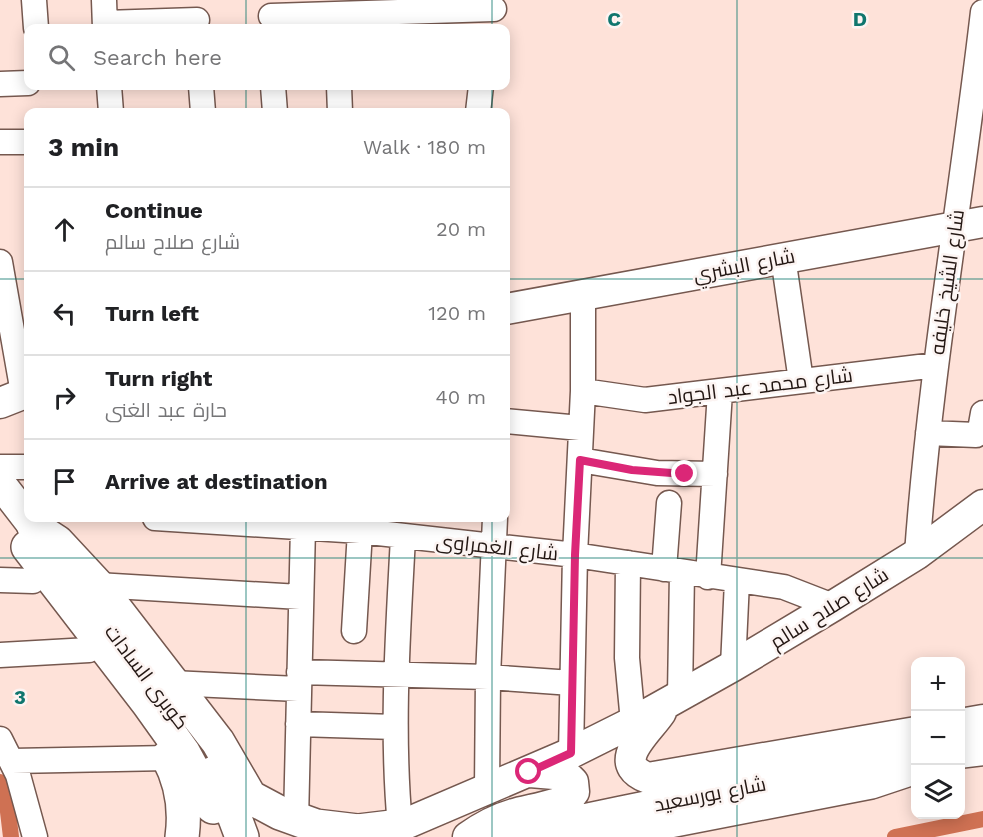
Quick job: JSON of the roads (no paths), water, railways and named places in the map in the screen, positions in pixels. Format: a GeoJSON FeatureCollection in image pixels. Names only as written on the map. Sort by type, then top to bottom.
{"type":"FeatureCollection","features":[{"type":"Feature","properties":{"kind":"highway"},"geometry":{"type":"LineString","coordinates":[[23,522],[28,564],[33,581],[138,711],[183,751],[180,786],[183,821],[194,837]]}},
{"type":"Feature","properties":{"kind":"highway"},"geometry":{"type":"LineString","coordinates":[[23,522],[46,534],[66,551],[96,585],[218,742],[250,797],[264,837]]}},
{"type":"Feature","properties":{"kind":"highway","name":"كوبرى السادات"},"geometry":{"type":"LineString","coordinates":[[23,522],[183,751],[227,797],[242,837]]}},
{"type":"Feature","properties":{"kind":"highway","name":"كوبرى السادات"},"geometry":{"type":"LineString","coordinates":[[183,751],[209,799],[224,837]]}},
{"type":"Feature","properties":{"kind":"highway"},"geometry":{"type":"LineString","coordinates":[[587,837],[870,782],[911,768]]}},
{"type":"Feature","properties":{"kind":"highway"},"geometry":{"type":"LineString","coordinates":[[250,797],[296,820],[336,830],[387,831]]}},
{"type":"Feature","properties":{"kind":"main road","name":"شارع البشري"},"geometry":{"type":"LineString","coordinates":[[510,308],[969,224]]}},
{"type":"Feature","properties":{"kind":"main road"},"geometry":{"type":"LineString","coordinates":[[0,483],[23,522]]}},
{"type":"Feature","properties":{"kind":"main road","name":"شارع صلاح سالم"},"geometry":{"type":"LineString","coordinates":[[387,831],[529,772],[633,722],[733,666],[917,554],[983,505]]}},
{"type":"Feature","properties":{"kind":"main road","name":"شارع صلاح سالم"},"geometry":{"type":"LineString","coordinates":[[674,699],[631,750],[630,759],[633,768],[640,775],[648,778],[911,733]]}},
{"type":"Feature","properties":{"kind":"main road"},"geometry":{"type":"LineString","coordinates":[[965,746],[977,728]]}},
{"type":"Feature","properties":{"kind":"main road","name":"شارع بورسعيد"},"geometry":{"type":"LineString","coordinates":[[506,837],[665,803],[911,760]]}},
{"type":"Feature","properties":{"kind":"main road"},"geometry":{"type":"LineString","coordinates":[[468,837],[506,817],[567,800],[574,792],[573,782],[566,775],[529,772]]}},
{"type":"Feature","properties":{"kind":"street"},"geometry":{"type":"LineString","coordinates":[[34,0],[36,24]]}},
{"type":"Feature","properties":{"kind":"street","name":"شارع الشيخ خليفه"},"geometry":{"type":"LineString","coordinates":[[917,554],[936,365],[969,224],[983,12]]}},
{"type":"Feature","properties":{"kind":"street"},"geometry":{"type":"LineString","coordinates":[[271,15],[494,13]]}},
{"type":"Feature","properties":{"kind":"street"},"geometry":{"type":"LineString","coordinates":[[105,17],[197,16]]}},
{"type":"Feature","properties":{"kind":"street"},"geometry":{"type":"LineString","coordinates":[[0,84],[24,83]]}},
{"type":"Feature","properties":{"kind":"street"},"geometry":{"type":"LineString","coordinates":[[109,90],[111,108]]}},
{"type":"Feature","properties":{"kind":"street"},"geometry":{"type":"LineString","coordinates":[[201,90],[203,108]]}},
{"type":"Feature","properties":{"kind":"street"},"geometry":{"type":"LineString","coordinates":[[273,90],[275,108]]}},
{"type":"Feature","properties":{"kind":"street"},"geometry":{"type":"LineString","coordinates":[[339,90],[340,108]]}},
{"type":"Feature","properties":{"kind":"street"},"geometry":{"type":"LineString","coordinates":[[479,108],[481,90]]}},
{"type":"Feature","properties":{"kind":"street"},"geometry":{"type":"LineString","coordinates":[[0,142],[24,142]]}},
{"type":"Feature","properties":{"kind":"street"},"geometry":{"type":"LineString","coordinates":[[783,257],[801,381]]}},
{"type":"Feature","properties":{"kind":"street"},"geometry":{"type":"LineString","coordinates":[[0,267],[17,396]]}},
{"type":"Feature","properties":{"kind":"street"},"geometry":{"type":"LineString","coordinates":[[571,753],[575,555],[583,391],[583,296]]}},
{"type":"Feature","properties":{"kind":"street","name":"شارع محمد عبد الجواد"},"geometry":{"type":"LineString","coordinates":[[583,391],[645,400],[936,365]]}},
{"type":"Feature","properties":{"kind":"street"},"geometry":{"type":"LineString","coordinates":[[708,576],[720,392]]}},
{"type":"Feature","properties":{"kind":"street"},"geometry":{"type":"LineString","coordinates":[[928,433],[976,435],[980,430],[983,413]]}},
{"type":"Feature","properties":{"kind":"street"},"geometry":{"type":"LineString","coordinates":[[510,421],[580,428]]}},
{"type":"Feature","properties":{"kind":"street"},"geometry":{"type":"LineString","coordinates":[[580,460],[657,473],[715,474]]}},
{"type":"Feature","properties":{"kind":"street"},"geometry":{"type":"LineString","coordinates":[[0,467],[24,467]]}},
{"type":"Feature","properties":{"kind":"street"},"geometry":{"type":"LineString","coordinates":[[669,503],[673,570],[674,699]]}},
{"type":"Feature","properties":{"kind":"street","name":"شارع الغمراوى"},"geometry":{"type":"LineString","coordinates":[[229,522],[303,526],[403,537],[434,528],[494,547],[575,555],[784,587],[833,606]]}},
{"type":"Feature","properties":{"kind":"street"},"geometry":{"type":"LineString","coordinates":[[487,789],[488,677],[495,522]]}},
{"type":"Feature","properties":{"kind":"street"},"geometry":{"type":"LineString","coordinates":[[296,820],[303,526]]}},
{"type":"Feature","properties":{"kind":"street"},"geometry":{"type":"LineString","coordinates":[[354,631],[360,531]]}},
{"type":"Feature","properties":{"kind":"street"},"geometry":{"type":"LineString","coordinates":[[387,831],[396,780],[396,674],[403,537]]}},
{"type":"Feature","properties":{"kind":"street"},"geometry":{"type":"LineString","coordinates":[[628,563],[627,658],[633,722]]}},
{"type":"Feature","properties":{"kind":"street"},"geometry":{"type":"LineString","coordinates":[[0,579],[33,581]]}},
{"type":"Feature","properties":{"kind":"street"},"geometry":{"type":"LineString","coordinates":[[733,666],[736,581]]}},
{"type":"Feature","properties":{"kind":"street"},"geometry":{"type":"LineString","coordinates":[[96,585],[300,597]]}},
{"type":"Feature","properties":{"kind":"street"},"geometry":{"type":"LineString","coordinates":[[0,655],[89,650]]}},
{"type":"Feature","properties":{"kind":"street"},"geometry":{"type":"LineString","coordinates":[[172,683],[298,681],[396,674],[572,683]]}},
{"type":"Feature","properties":{"kind":"street"},"geometry":{"type":"LineString","coordinates":[[298,724],[395,728]]}},
{"type":"Feature","properties":{"kind":"street"},"geometry":{"type":"LineString","coordinates":[[0,739],[12,760],[23,789],[35,837]]}},
{"type":"Feature","properties":{"kind":"street"},"geometry":{"type":"LineString","coordinates":[[12,760],[183,751]]}},
{"type":"Feature","properties":{"kind":"waterway"},"geometry":{"type":"LineString","coordinates":[[0,782],[6,795],[11,837]]}},
{"type":"Feature","properties":{"kind":"waterway"},"geometry":{"type":"LineString","coordinates":[[895,837],[983,819]]}}]}
